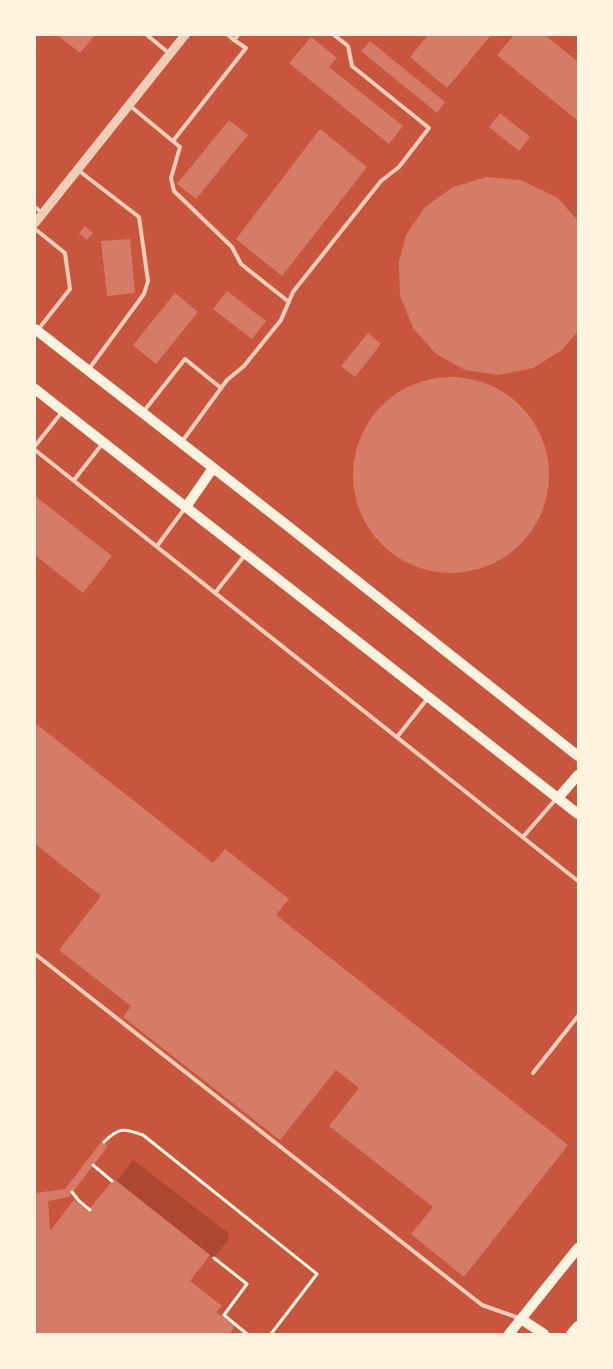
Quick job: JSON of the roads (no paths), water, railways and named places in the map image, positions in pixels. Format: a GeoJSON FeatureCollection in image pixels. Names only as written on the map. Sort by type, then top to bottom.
{"type":"FeatureCollection","features":[{"type":"Feature","properties":{"kind":"main road"},"geometry":{"type":"LineString","coordinates":[[36,330],[578,756]]}},
{"type":"Feature","properties":{"kind":"main road"},"geometry":{"type":"LineString","coordinates":[[35,389],[578,814]]}},
{"type":"Feature","properties":{"kind":"main road"},"geometry":{"type":"LineString","coordinates":[[186,507],[213,468]]}},
{"type":"Feature","properties":{"kind":"main road"},"geometry":{"type":"LineString","coordinates":[[558,798],[578,775]]}},
{"type":"Feature","properties":{"kind":"main road"},"geometry":{"type":"LineString","coordinates":[[509,1334],[578,1248]]}},
{"type":"Feature","properties":{"kind":"main road"},"geometry":{"type":"LineString","coordinates":[[521,1319],[544,1334]]}},
{"type":"Feature","properties":{"kind":"main road"},"geometry":{"type":"LineString","coordinates":[[571,1334],[578,1326]]}},
{"type":"Feature","properties":{"kind":"street"},"geometry":{"type":"LineString","coordinates":[[35,223],[39,210],[78,170],[185,35]]}},
{"type":"Feature","properties":{"kind":"lane"},"geometry":{"type":"LineString","coordinates":[[147,35],[170,54]]}},
{"type":"Feature","properties":{"kind":"lane"},"geometry":{"type":"LineString","coordinates":[[173,141],[246,48],[228,35]]}},
{"type":"Feature","properties":{"kind":"lane"},"geometry":{"type":"LineString","coordinates":[[234,40],[238,35]]}},
{"type":"Feature","properties":{"kind":"lane"},"geometry":{"type":"LineString","coordinates":[[180,443],[227,380],[244,366],[281,320],[293,292],[381,181],[399,167],[429,128],[352,66],[348,46],[334,35]]}},
{"type":"Feature","properties":{"kind":"lane"},"geometry":{"type":"LineString","coordinates":[[129,105],[180,147],[171,178],[174,191],[232,247],[241,264],[289,302]]}},
{"type":"Feature","properties":{"kind":"lane"},"geometry":{"type":"LineString","coordinates":[[78,170],[139,217],[148,281],[144,294],[88,371]]}},
{"type":"Feature","properties":{"kind":"lane"},"geometry":{"type":"LineString","coordinates":[[35,229],[65,253],[70,290],[36,330]]}},
{"type":"Feature","properties":{"kind":"lane"},"geometry":{"type":"LineString","coordinates":[[142,413],[185,359],[221,388]]}},
{"type":"Feature","properties":{"kind":"lane"},"geometry":{"type":"LineString","coordinates":[[35,446],[63,411]]}},
{"type":"Feature","properties":{"kind":"lane"},"geometry":{"type":"LineString","coordinates":[[74,480],[103,442]]}},
{"type":"Feature","properties":{"kind":"lane"},"geometry":{"type":"LineString","coordinates":[[35,450],[578,881]]}},
{"type":"Feature","properties":{"kind":"lane"},"geometry":{"type":"LineString","coordinates":[[157,546],[186,507]]}},
{"type":"Feature","properties":{"kind":"lane"},"geometry":{"type":"LineString","coordinates":[[215,593],[246,554]]}},
{"type":"Feature","properties":{"kind":"lane"},"geometry":{"type":"LineString","coordinates":[[397,737],[429,697]]}},
{"type":"Feature","properties":{"kind":"lane"},"geometry":{"type":"LineString","coordinates":[[523,837],[558,798]]}},
{"type":"Feature","properties":{"kind":"lane"},"geometry":{"type":"LineString","coordinates":[[35,954],[482,1305],[521,1319]]}},
{"type":"Feature","properties":{"kind":"lane"},"geometry":{"type":"LineString","coordinates":[[533,1073],[578,1016]]}}]}
